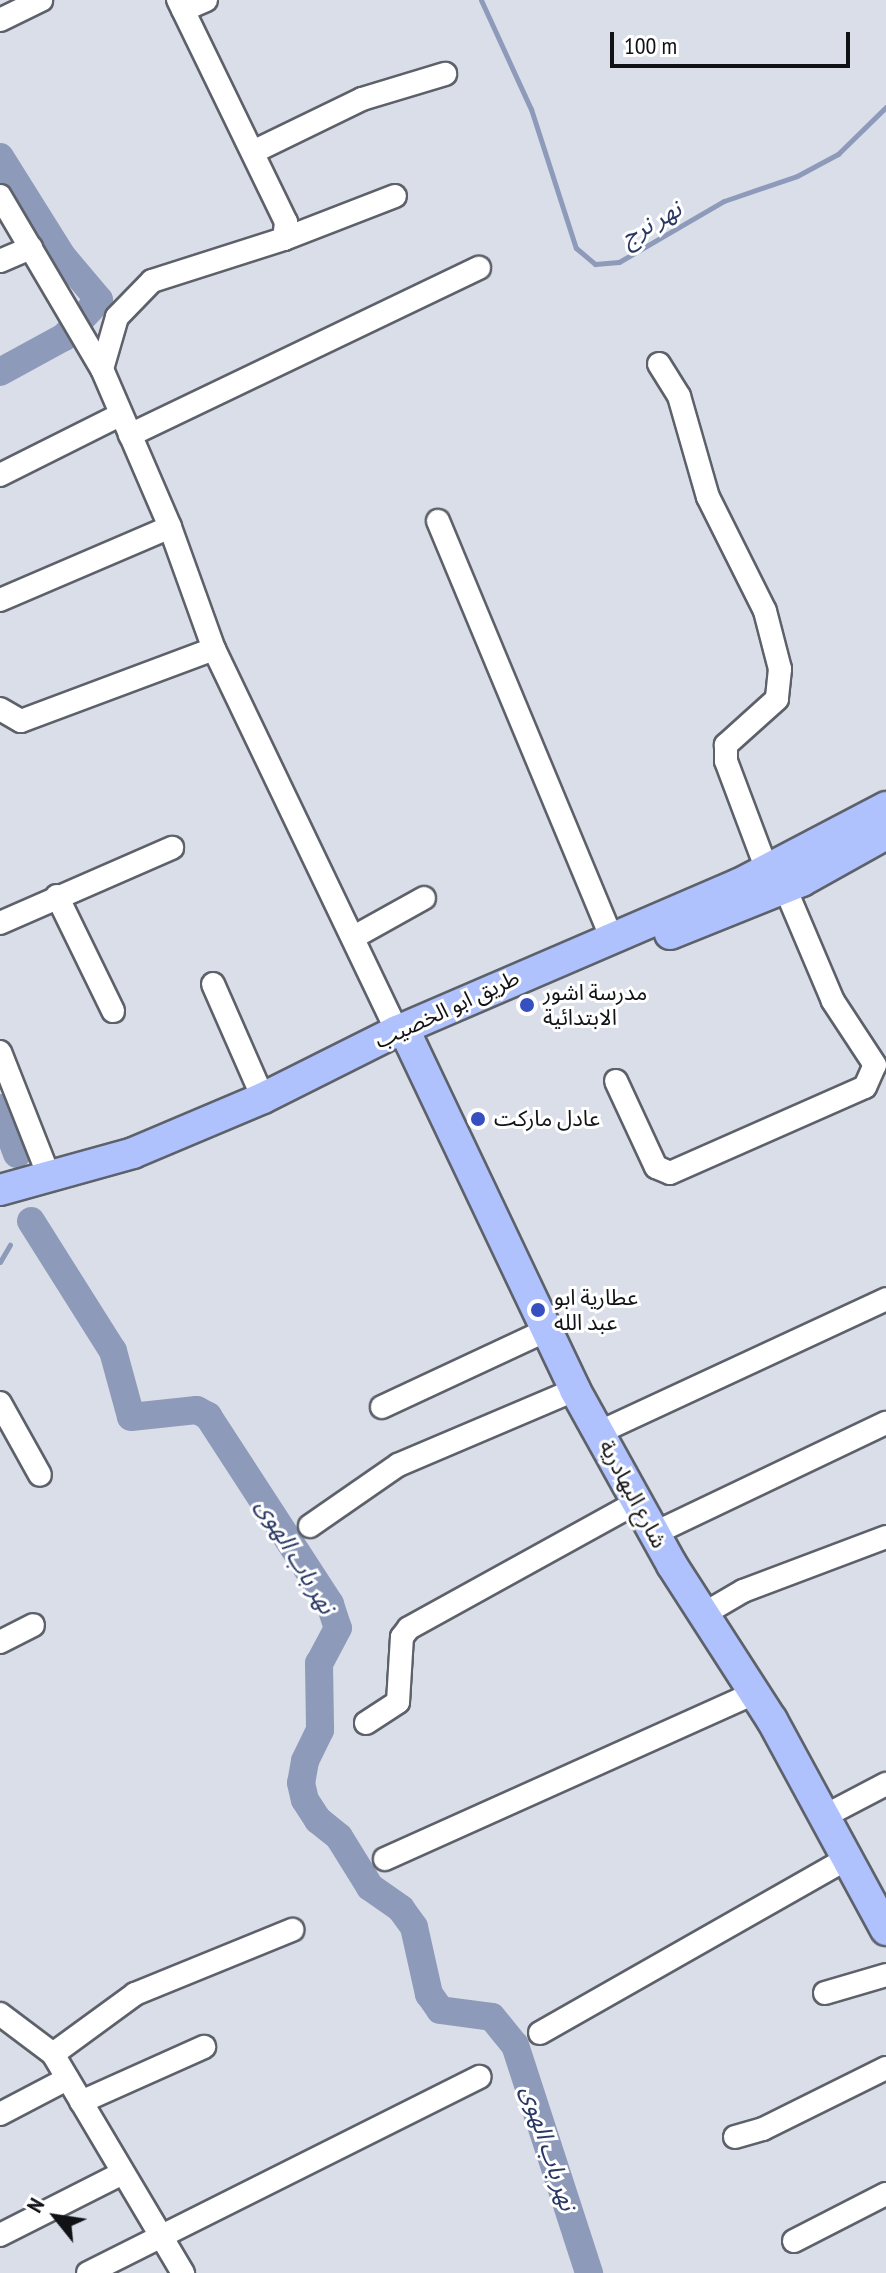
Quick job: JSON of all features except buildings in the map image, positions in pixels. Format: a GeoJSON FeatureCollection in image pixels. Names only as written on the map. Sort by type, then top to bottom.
{"type":"FeatureCollection","features":[{"type":"Feature","properties":{"kind":"main road","name":"طريق ابو الخصيب"},"geometry":{"type":"LineString","coordinates":[[776,879],[886,807]]}},
{"type":"Feature","properties":{"kind":"main road","name":"طريق ابو الخصيب"},"geometry":{"type":"LineString","coordinates":[[0,1190],[50,1179],[133,1153],[776,879],[882,844]]}},
{"type":"Feature","properties":{"kind":"main road","name":"طريق ابو الخصيب"},"geometry":{"type":"LineString","coordinates":[[0,1209],[180,1155],[403,1036],[611,936],[742,894]]}},
{"type":"Feature","properties":{"kind":"main road","name":"شارع البهادرية"},"geometry":{"type":"LineString","coordinates":[[403,1036],[575,1390],[702,1615],[754,1693],[825,1816],[886,1930]]}},
{"type":"Feature","properties":{"kind":"street"},"geometry":{"type":"LineString","coordinates":[[0,20],[41,0]]}},
{"type":"Feature","properties":{"kind":"street"},"geometry":{"type":"LineString","coordinates":[[206,0],[181,5],[286,222],[284,239]]}},
{"type":"Feature","properties":{"kind":"street"},"geometry":{"type":"LineString","coordinates":[[253,152],[362,99],[445,74]]}},
{"type":"Feature","properties":{"kind":"street"},"geometry":{"type":"LineString","coordinates":[[0,196],[97,361],[170,527],[214,649],[403,1036]]}},
{"type":"Feature","properties":{"kind":"street"},"geometry":{"type":"LineString","coordinates":[[97,361],[117,317],[152,281],[284,239],[395,196]]}},
{"type":"Feature","properties":{"kind":"street"},"geometry":{"type":"LineString","coordinates":[[0,261],[31,248]]}},
{"type":"Feature","properties":{"kind":"street"},"geometry":{"type":"LineString","coordinates":[[0,475],[125,425],[479,268]]}},
{"type":"Feature","properties":{"kind":"street"},"geometry":{"type":"LineString","coordinates":[[616,1081],[656,1167],[670,1173],[865,1087],[875,1065],[833,1001],[726,761],[726,745],[777,699],[780,669],[765,611],[708,497],[679,396],[659,364]]}},
{"type":"Feature","properties":{"kind":"street"},"geometry":{"type":"LineString","coordinates":[[438,521],[611,936]]}},
{"type":"Feature","properties":{"kind":"street"},"geometry":{"type":"LineString","coordinates":[[0,600],[170,527]]}},
{"type":"Feature","properties":{"kind":"street"},"geometry":{"type":"LineString","coordinates":[[0,709],[21,721],[214,649]]}},
{"type":"Feature","properties":{"kind":"street"},"geometry":{"type":"LineString","coordinates":[[0,923],[172,848]]}},
{"type":"Feature","properties":{"kind":"street"},"geometry":{"type":"LineString","coordinates":[[57,896],[113,1011]]}},
{"type":"Feature","properties":{"kind":"street"},"geometry":{"type":"LineString","coordinates":[[354,937],[424,898]]}},
{"type":"Feature","properties":{"kind":"street"},"geometry":{"type":"LineString","coordinates":[[213,984],[263,1098]]}},
{"type":"Feature","properties":{"kind":"street"},"geometry":{"type":"LineString","coordinates":[[0,1052],[50,1179]]}},
{"type":"Feature","properties":{"kind":"street"},"geometry":{"type":"LineString","coordinates":[[600,1432],[886,1299]]}},
{"type":"Feature","properties":{"kind":"street"},"geometry":{"type":"LineString","coordinates":[[382,1407],[545,1331]]}},
{"type":"Feature","properties":{"kind":"street"},"geometry":{"type":"LineString","coordinates":[[310,1526],[398,1465],[575,1390]]}},
{"type":"Feature","properties":{"kind":"street"},"geometry":{"type":"LineString","coordinates":[[0,1403],[40,1475]]}},
{"type":"Feature","properties":{"kind":"street"},"geometry":{"type":"LineString","coordinates":[[655,1533],[886,1423]]}},
{"type":"Feature","properties":{"kind":"street"},"geometry":{"type":"LineString","coordinates":[[366,1723],[398,1702],[402,1637],[409,1628],[637,1502]]}},
{"type":"Feature","properties":{"kind":"street"},"geometry":{"type":"LineString","coordinates":[[702,1615],[743,1591],[886,1537]]}},
{"type":"Feature","properties":{"kind":"street"},"geometry":{"type":"LineString","coordinates":[[0,1642],[33,1625]]}},
{"type":"Feature","properties":{"kind":"street"},"geometry":{"type":"LineString","coordinates":[[385,1859],[754,1693]]}},
{"type":"Feature","properties":{"kind":"street"},"geometry":{"type":"LineString","coordinates":[[825,1816],[886,1784]]}},
{"type":"Feature","properties":{"kind":"street"},"geometry":{"type":"LineString","coordinates":[[540,2033],[848,1858]]}},
{"type":"Feature","properties":{"kind":"street"},"geometry":{"type":"LineString","coordinates":[[53,2054],[135,1994],[292,1930]]}},
{"type":"Feature","properties":{"kind":"street"},"geometry":{"type":"LineString","coordinates":[[825,1993],[886,1975]]}},
{"type":"Feature","properties":{"kind":"street"},"geometry":{"type":"LineString","coordinates":[[0,2014],[53,2054],[121,2174],[183,2273]]}},
{"type":"Feature","properties":{"kind":"street"},"geometry":{"type":"LineString","coordinates":[[81,2102],[204,2047]]}},
{"type":"Feature","properties":{"kind":"street"},"geometry":{"type":"LineString","coordinates":[[735,2137],[763,2129],[886,2068]]}},
{"type":"Feature","properties":{"kind":"street"},"geometry":{"type":"LineString","coordinates":[[88,2273],[480,2077]]}},
{"type":"Feature","properties":{"kind":"street"},"geometry":{"type":"LineString","coordinates":[[0,2114],[67,2079]]}},
{"type":"Feature","properties":{"kind":"street"},"geometry":{"type":"LineString","coordinates":[[0,2235],[121,2174]]}},
{"type":"Feature","properties":{"kind":"street"},"geometry":{"type":"LineString","coordinates":[[794,2241],[886,2194]]}},
{"type":"Feature","properties":{"kind":"waterway","name":"نهر نرج"},"geometry":{"type":"LineString","coordinates":[[481,0],[531,109],[576,248],[595,264],[619,262],[724,201],[797,176],[838,154],[886,107]]}},
{"type":"Feature","properties":{"kind":"waterway"},"geometry":{"type":"LineString","coordinates":[[0,157],[62,256],[99,300],[64,337],[0,372]]}},
{"type":"Feature","properties":{"kind":"waterway"},"geometry":{"type":"LineString","coordinates":[[0,1108],[17,1154]]}},
{"type":"Feature","properties":{"kind":"waterway","name":"نهر باب الهوى"},"geometry":{"type":"LineString","coordinates":[[31,1221],[113,1351],[131,1417],[197,1410],[208,1416],[330,1604],[338,1628],[319,1663],[320,1730],[305,1761],[301,1783],[305,1800],[318,1820],[339,1837],[370,1887],[401,1909],[414,1927],[429,1994],[440,2010],[492,2017],[515,2045],[589,2273]]}},
{"type":"Feature","properties":{"kind":"waterway"},"geometry":{"type":"LineString","coordinates":[[0,1262],[10,1245]]}},
{"type":"Feature","properties":{"kind":"place","name":"مدرسة اشور الابتدائية"},"geometry":{"type":"Point","coordinates":[527,1005]}},
{"type":"Feature","properties":{"kind":"place","name":"عادل ماركت"},"geometry":{"type":"Point","coordinates":[478,1119]}},
{"type":"Feature","properties":{"kind":"place","name":"عطارية ابو عبد الله"},"geometry":{"type":"Point","coordinates":[538,1310]}}]}
